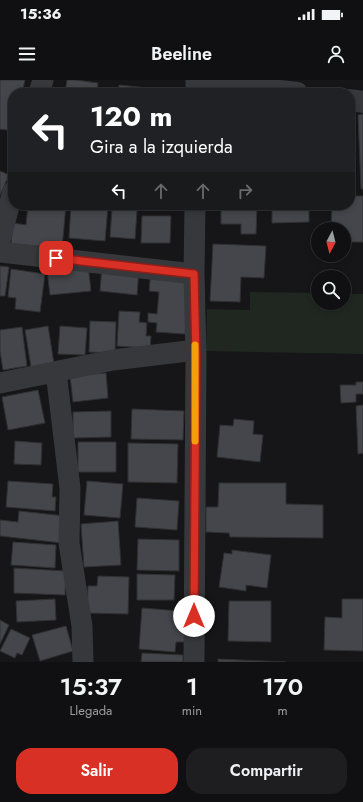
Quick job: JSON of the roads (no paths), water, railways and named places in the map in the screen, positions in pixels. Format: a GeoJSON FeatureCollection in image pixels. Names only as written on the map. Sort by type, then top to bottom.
{"type":"FeatureCollection","features":[{"type":"Feature","properties":{"kind":"street"},"geometry":{"type":"LineString","coordinates":[[211,80],[258,88]]}},
{"type":"Feature","properties":{"kind":"street"},"geometry":{"type":"LineString","coordinates":[[0,240],[8,210]]}},
{"type":"Feature","properties":{"kind":"street"},"geometry":{"type":"LineString","coordinates":[[194,662],[196,350],[194,274],[195,210]]}},
{"type":"Feature","properties":{"kind":"street"},"geometry":{"type":"LineString","coordinates":[[0,252],[194,274]]}},
{"type":"Feature","properties":{"kind":"street"},"geometry":{"type":"LineString","coordinates":[[0,383],[113,360],[196,350]]}},
{"type":"Feature","properties":{"kind":"street"},"geometry":{"type":"LineString","coordinates":[[56,372],[70,488],[69,543],[82,626],[83,662]]}}]}
